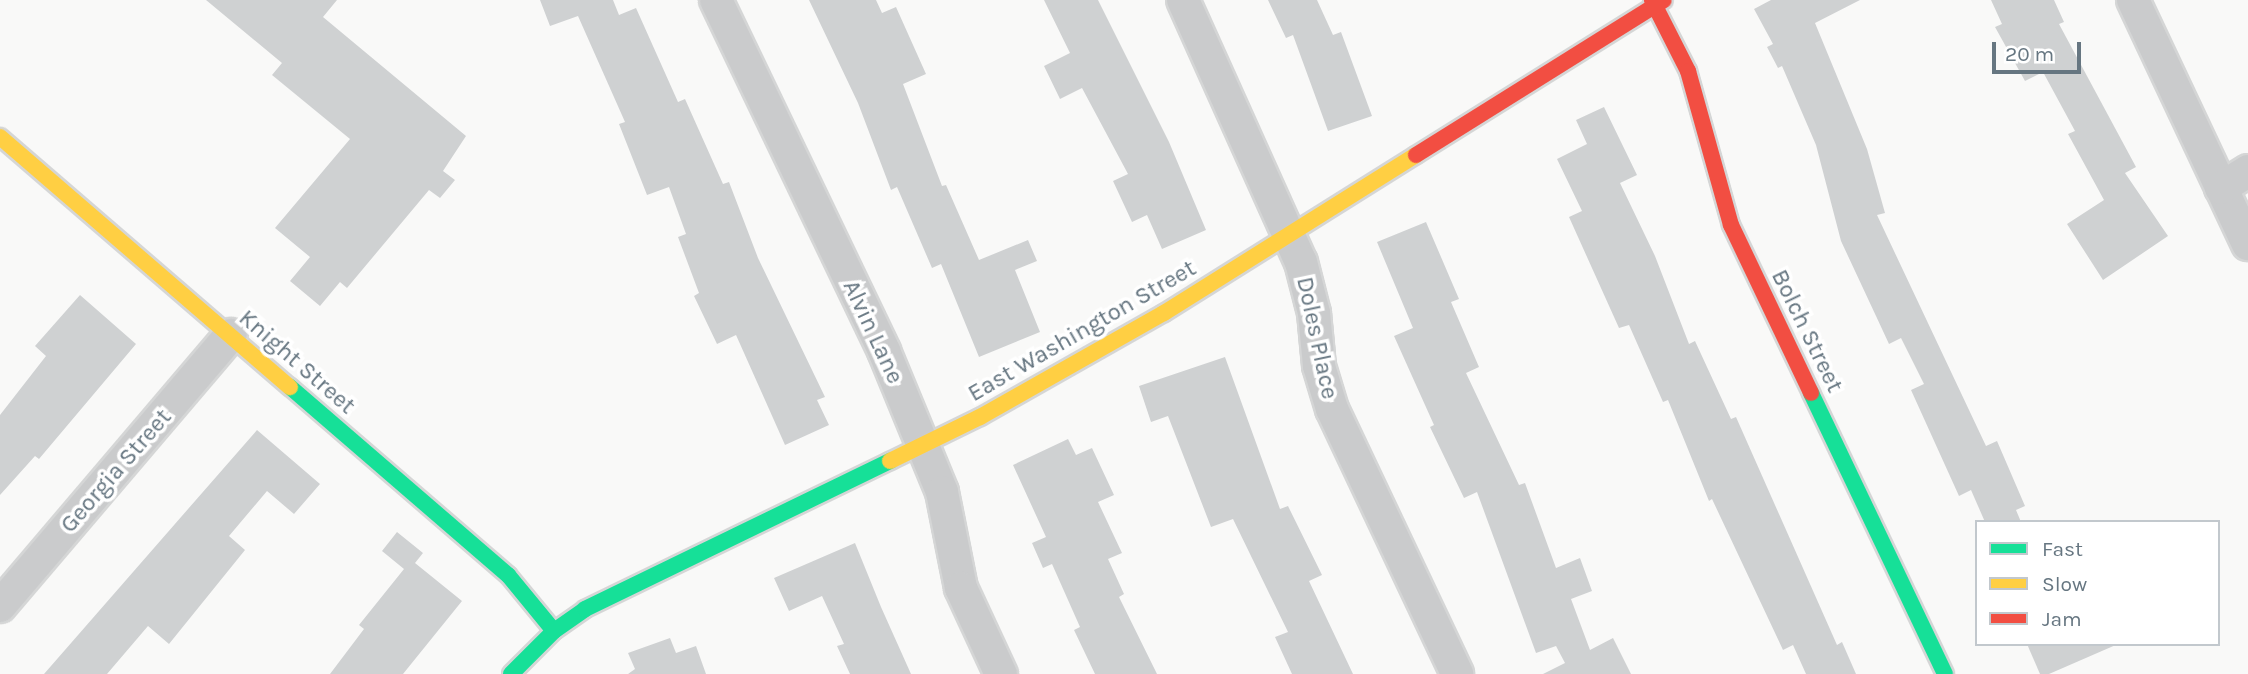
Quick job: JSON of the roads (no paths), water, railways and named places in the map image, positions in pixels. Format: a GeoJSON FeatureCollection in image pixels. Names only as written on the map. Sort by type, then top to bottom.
{"type":"FeatureCollection","features":[{"type":"Feature","properties":{"kind":"street","name":"Alvin Lane"},"geometry":{"type":"LineString","coordinates":[[716,0],[884,351],[942,492],[961,588],[1001,674]]}},
{"type":"Feature","properties":{"kind":"street","name":"Doles Place"},"geometry":{"type":"LineString","coordinates":[[1183,0],[1290,234],[1311,300],[1319,366],[1332,410],[1457,674]]}},
{"type":"Feature","properties":{"kind":"street"},"geometry":{"type":"LineString","coordinates":[[2133,0],[2248,244]]}},
{"type":"Feature","properties":{"kind":"street","name":"East Washington Street"},"geometry":{"type":"LineString","coordinates":[[510,674],[554,631],[585,609],[923,446],[1164,313],[1657,2]]}},
{"type":"Feature","properties":{"kind":"street","name":"Bolch Street"},"geometry":{"type":"LineString","coordinates":[[1657,2],[1688,71],[1731,225],[1945,674]]}},
{"type":"Feature","properties":{"kind":"street","name":"Knight Street"},"geometry":{"type":"LineString","coordinates":[[0,137],[508,575],[554,631]]}},
{"type":"Feature","properties":{"kind":"street"},"geometry":{"type":"LineString","coordinates":[[2221,188],[2248,171]]}},
{"type":"Feature","properties":{"kind":"street","name":"Georgia Street"},"geometry":{"type":"LineString","coordinates":[[0,606],[231,335]]}}]}
